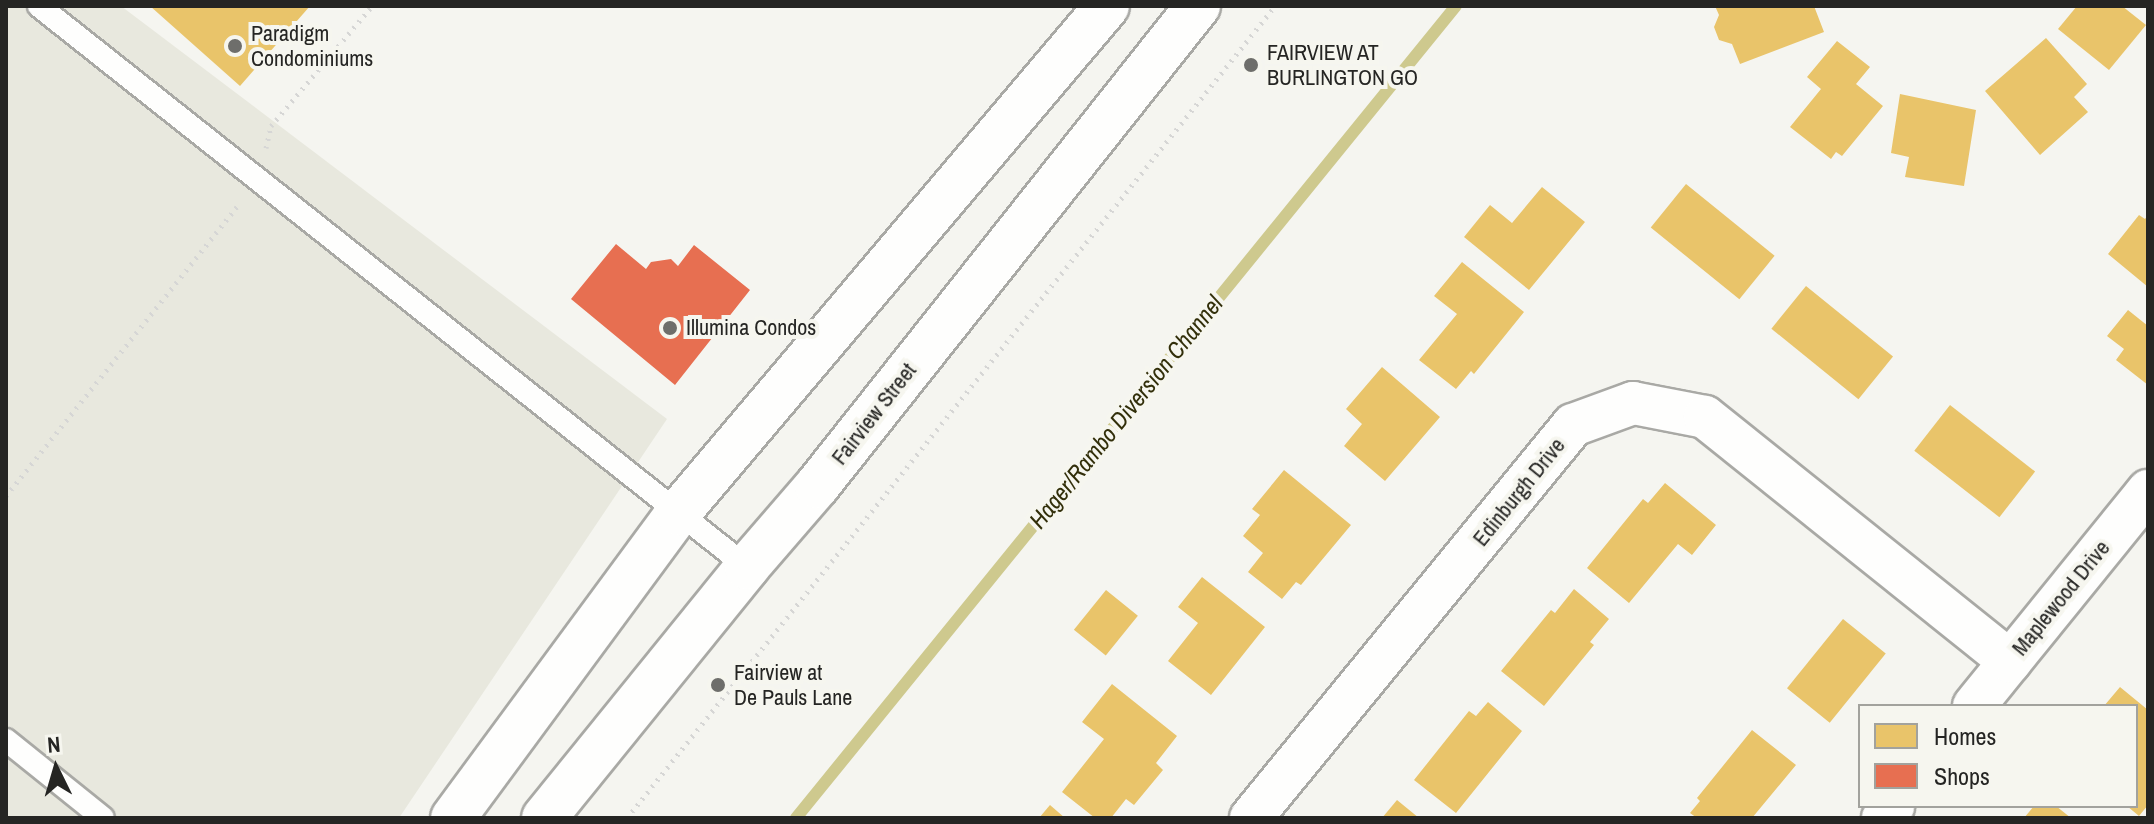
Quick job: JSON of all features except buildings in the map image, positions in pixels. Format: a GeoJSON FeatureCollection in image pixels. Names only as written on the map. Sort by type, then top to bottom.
{"type":"FeatureCollection","features":[{"type":"Feature","properties":{"kind":"main road"},"geometry":{"type":"LineString","coordinates":[[453,818],[678,513],[1107,6]]}},
{"type":"Feature","properties":{"kind":"main road","name":"Fairview Street"},"geometry":{"type":"LineString","coordinates":[[544,818],[747,567],[817,486],[1198,6]]}},
{"type":"Feature","properties":{"kind":"street","name":"Edinburgh Drive"},"geometry":{"type":"LineString","coordinates":[[1251,818],[1573,425],[1633,403],[1705,417],[2010,661]]}},
{"type":"Feature","properties":{"kind":"street","name":"Maplewood Drive"},"geometry":{"type":"LineString","coordinates":[[1976,704],[2148,491]]}},
{"type":"Feature","properties":{"kind":"lane"},"geometry":{"type":"LineString","coordinates":[[39,6],[747,567]]}},
{"type":"Feature","properties":{"kind":"lane"},"geometry":{"type":"LineString","coordinates":[[6,740],[103,818]]}},
{"type":"Feature","properties":{"kind":"path"},"geometry":{"type":"LineString","coordinates":[[6,496],[259,180],[271,126],[372,6]]}},
{"type":"Feature","properties":{"kind":"path"},"geometry":{"type":"LineString","coordinates":[[627,818],[1275,6]]}},
{"type":"Feature","properties":{"kind":"shaded area"},"geometry":{"type":"Polygon","coordinates":[[[6,6],[121,6],[667,419],[399,818],[6,818],[6,6]]]}},
{"type":"Feature","properties":{"kind":"waterway","name":"Hager/Rambo Diversion Channel"},"geometry":{"type":"LineString","coordinates":[[796,818],[1456,6]]}},
{"type":"Feature","properties":{"kind":"place","name":"Paradigm Condominiums"},"geometry":{"type":"Point","coordinates":[235,46]}},
{"type":"Feature","properties":{"kind":"place","name":"FAIRVIEW AT BURLINGTON GO"},"geometry":{"type":"Point","coordinates":[1251,65]}},
{"type":"Feature","properties":{"kind":"place","name":"Illumina Condos"},"geometry":{"type":"Point","coordinates":[670,328]}},
{"type":"Feature","properties":{"kind":"place","name":"Fairview at De Pauls Lane"},"geometry":{"type":"Point","coordinates":[718,685]}}]}
